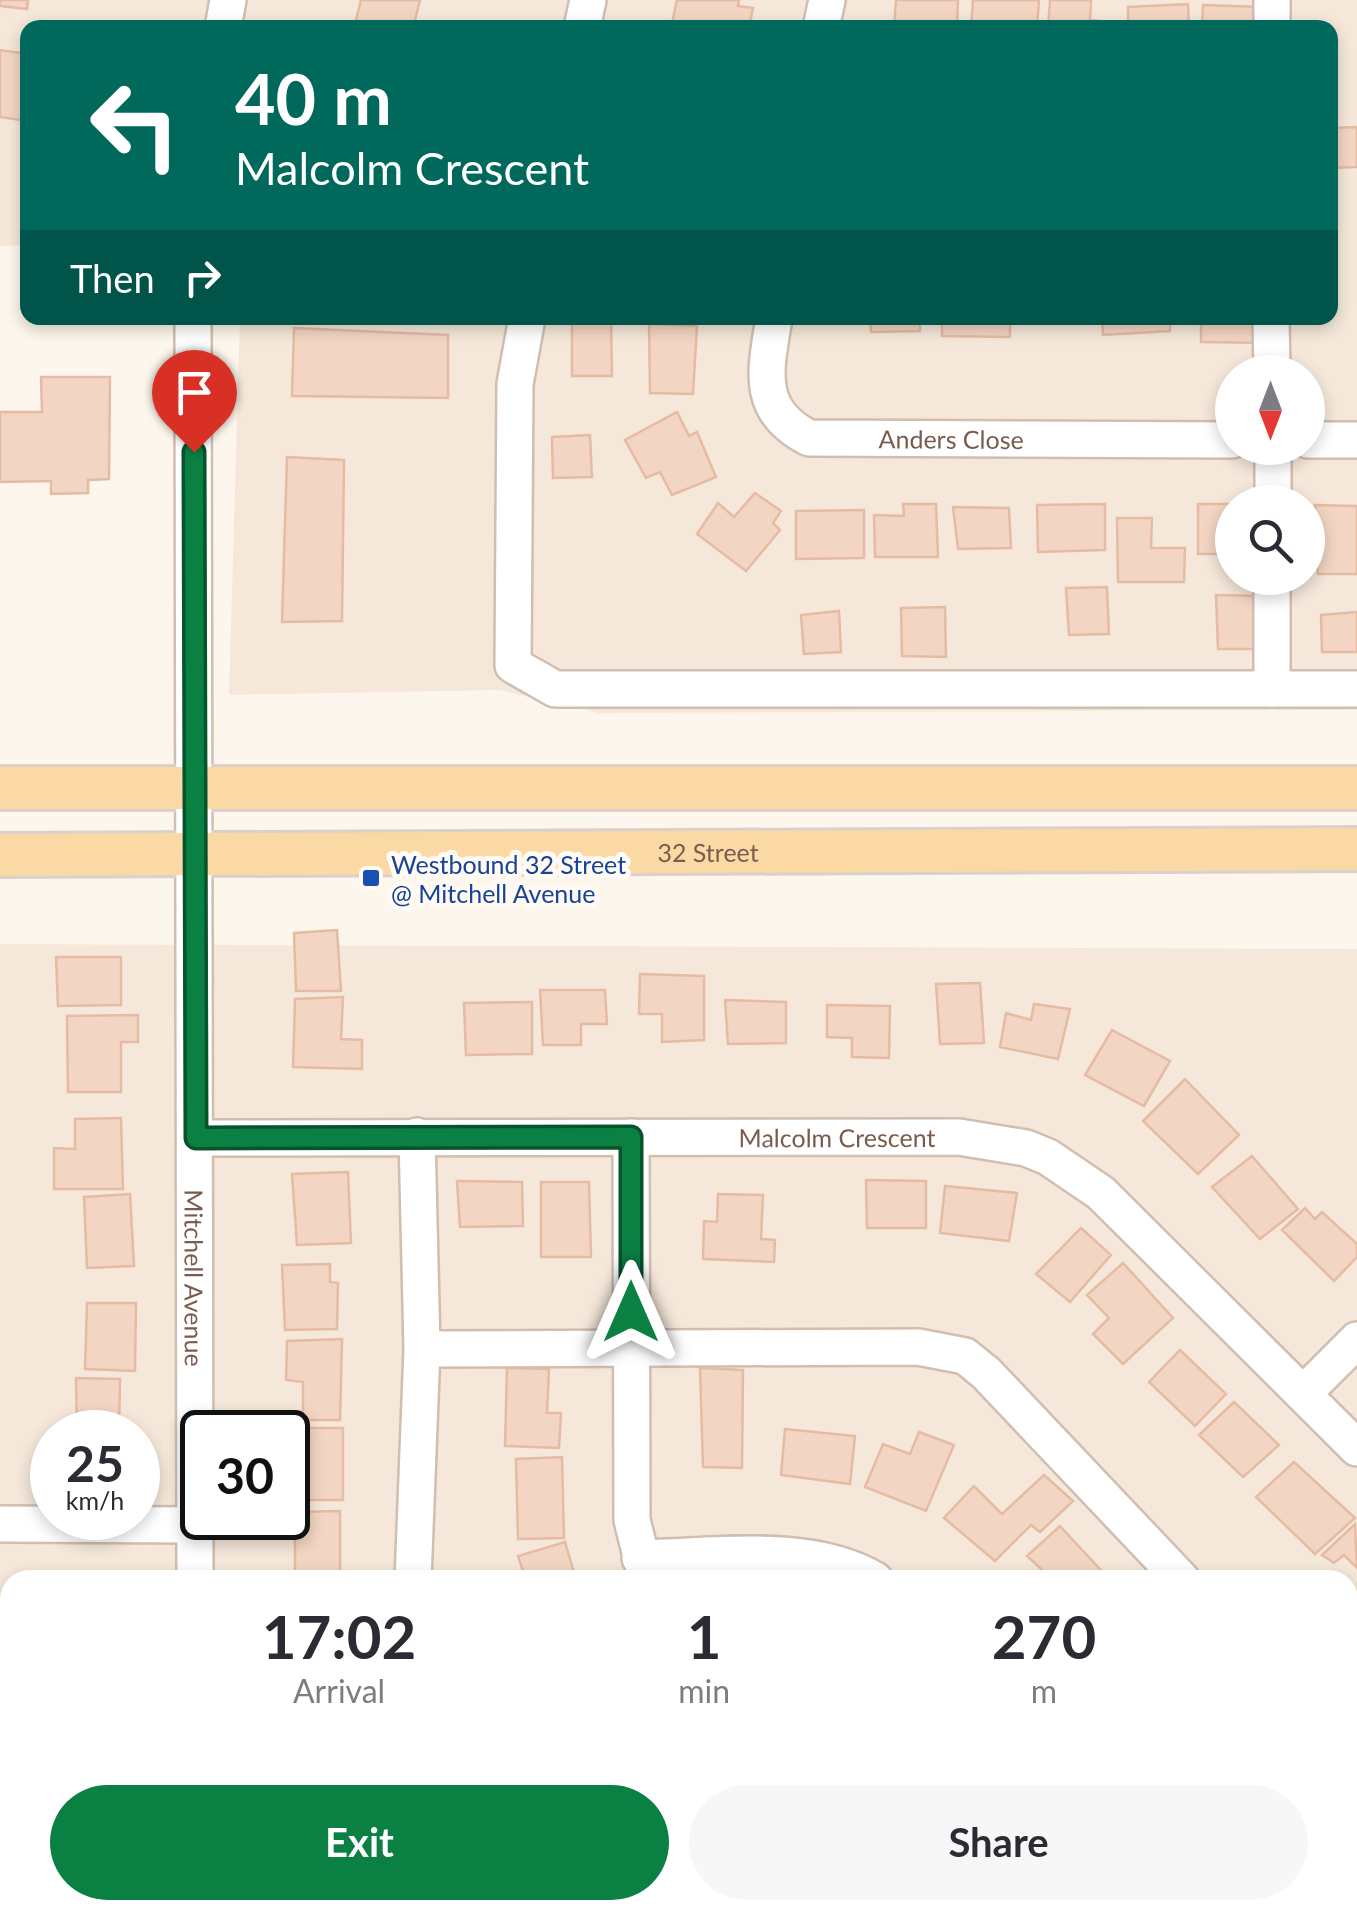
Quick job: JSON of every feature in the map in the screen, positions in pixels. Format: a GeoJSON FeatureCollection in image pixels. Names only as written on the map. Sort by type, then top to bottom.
{"type":"FeatureCollection","features":[{"type":"Feature","properties":{"kind":"main road"},"geometry":{"type":"LineString","coordinates":[[0,788],[1357,788]]}},
{"type":"Feature","properties":{"kind":"main road","name":"32 Street"},"geometry":{"type":"LineString","coordinates":[[0,855],[1357,849]]}},
{"type":"Feature","properties":{"kind":"street","name":"Mitchell Avenue"},"geometry":{"type":"LineString","coordinates":[[193,325],[196,1410]]}},
{"type":"Feature","properties":{"kind":"street"},"geometry":{"type":"LineString","coordinates":[[525,325],[515,384],[513,664],[555,689],[1357,689]]}},
{"type":"Feature","properties":{"kind":"street","name":"Anders Close"},"geometry":{"type":"LineString","coordinates":[[774,325],[769,398],[783,422],[809,438],[1215,440]]}},
{"type":"Feature","properties":{"kind":"street"},"geometry":{"type":"LineString","coordinates":[[1271,325],[1272,355]]}},
{"type":"Feature","properties":{"kind":"street"},"geometry":{"type":"LineString","coordinates":[[1325,440],[1357,440]]}},
{"type":"Feature","properties":{"kind":"street"},"geometry":{"type":"LineString","coordinates":[[1272,595],[1272,689]]}},
{"type":"Feature","properties":{"kind":"street"},"geometry":{"type":"LineString","coordinates":[[413,1570],[422,1349],[417,1136]]}},
{"type":"Feature","properties":{"kind":"street","name":"Malcolm Crescent"},"geometry":{"type":"LineString","coordinates":[[196,1138],[959,1136],[1026,1148],[1074,1173],[1120,1210],[1357,1448]]}},
{"type":"Feature","properties":{"kind":"street"},"geometry":{"type":"LineString","coordinates":[[631,1137],[632,1520],[644,1569],[792,1557],[851,1570]]}},
{"type":"Feature","properties":{"kind":"street"},"geometry":{"type":"LineString","coordinates":[[1303,1394],[1357,1340]]}},
{"type":"Feature","properties":{"kind":"street"},"geometry":{"type":"LineString","coordinates":[[422,1349],[918,1347],[965,1356],[986,1372],[1173,1570]]}},
{"type":"Feature","properties":{"kind":"street"},"geometry":{"type":"LineString","coordinates":[[0,1524],[180,1525]]}},
{"type":"Feature","properties":{"kind":"street","name":"Mitchell Avenue"},"geometry":{"type":"LineString","coordinates":[[194,1570],[195,1540]]}},
{"type":"Feature","properties":{"kind":"shaded area"},"geometry":{"type":"Polygon","coordinates":[[[0,0],[1357,0],[1357,710],[599,713],[499,690],[229,695],[240,325],[1338,325],[1338,20],[20,20],[20,245],[0,246],[0,0]]]}},
{"type":"Feature","properties":{"kind":"shaded area"},"geometry":{"type":"Polygon","coordinates":[[[0,944],[1357,949],[1357,1570],[0,1570],[0,944]]]}},
{"type":"Feature","properties":{"kind":"building"},"geometry":{"type":"Polygon","coordinates":[[[0,0],[28,0],[27,9],[0,6],[0,0]]]}},
{"type":"Feature","properties":{"kind":"building"},"geometry":{"type":"Polygon","coordinates":[[[361,0],[420,0],[415,20],[356,20],[361,0]]]}},
{"type":"Feature","properties":{"kind":"building"},"geometry":{"type":"Polygon","coordinates":[[[677,0],[739,0],[738,6],[753,8],[751,20],[673,20],[677,0]]]}},
{"type":"Feature","properties":{"kind":"building"},"geometry":{"type":"Polygon","coordinates":[[[896,0],[958,0],[957,20],[895,20],[896,0]]]}},
{"type":"Feature","properties":{"kind":"building"},"geometry":{"type":"Polygon","coordinates":[[[973,0],[1039,0],[1038,20],[972,20],[973,0]]]}},
{"type":"Feature","properties":{"kind":"building"},"geometry":{"type":"Polygon","coordinates":[[[1050,0],[1091,0],[1090,20],[1049,20],[1050,0]]]}},
{"type":"Feature","properties":{"kind":"building"},"geometry":{"type":"Polygon","coordinates":[[[1188,4],[1189,20],[1128,20],[1128,7],[1188,4]]]}},
{"type":"Feature","properties":{"kind":"building"},"geometry":{"type":"Polygon","coordinates":[[[1203,5],[1263,7],[1263,20],[1202,20],[1203,5]]]}},
{"type":"Feature","properties":{"kind":"building"},"geometry":{"type":"Polygon","coordinates":[[[0,50],[20,53],[20,120],[0,117],[0,50]]]}},
{"type":"Feature","properties":{"kind":"building"},"geometry":{"type":"Polygon","coordinates":[[[1357,127],[1357,167],[1338,168],[1338,128],[1357,127]]]}},
{"type":"Feature","properties":{"kind":"building"},"geometry":{"type":"Polygon","coordinates":[[[572,325],[611,325],[612,376],[572,376],[572,325]]]}},
{"type":"Feature","properties":{"kind":"building"},"geometry":{"type":"Polygon","coordinates":[[[649,325],[697,326],[693,394],[650,393],[649,325]]]}},
{"type":"Feature","properties":{"kind":"building"},"geometry":{"type":"Polygon","coordinates":[[[870,325],[920,325],[920,331],[871,332],[870,325]]]}},
{"type":"Feature","properties":{"kind":"building"},"geometry":{"type":"Polygon","coordinates":[[[942,325],[1010,325],[1010,337],[942,336],[942,325]]]}},
{"type":"Feature","properties":{"kind":"building"},"geometry":{"type":"Polygon","coordinates":[[[1102,325],[1170,325],[1170,331],[1103,335],[1102,325]]]}},
{"type":"Feature","properties":{"kind":"building"},"geometry":{"type":"Polygon","coordinates":[[[1201,325],[1269,325],[1269,343],[1201,342],[1201,325]]]}},
{"type":"Feature","properties":{"kind":"building"},"geometry":{"type":"Polygon","coordinates":[[[294,328],[448,335],[448,398],[292,396],[294,328]]]}},
{"type":"Feature","properties":{"kind":"building"},"geometry":{"type":"Polygon","coordinates":[[[41,377],[110,377],[109,479],[88,480],[88,493],[51,494],[51,481],[0,482],[0,412],[42,412],[41,377]]]}},
{"type":"Feature","properties":{"kind":"building"},"geometry":{"type":"Polygon","coordinates":[[[677,412],[689,436],[697,432],[716,477],[672,495],[660,472],[646,478],[625,440],[677,412]]]}},
{"type":"Feature","properties":{"kind":"building"},"geometry":{"type":"Polygon","coordinates":[[[590,435],[592,477],[553,478],[552,437],[590,435]]]}},
{"type":"Feature","properties":{"kind":"building"},"geometry":{"type":"Polygon","coordinates":[[[287,457],[344,460],[342,621],[282,622],[287,457]]]}},
{"type":"Feature","properties":{"kind":"building"},"geometry":{"type":"Polygon","coordinates":[[[755,493],[781,511],[773,523],[780,530],[746,571],[697,534],[718,503],[734,517],[755,493]]]}},
{"type":"Feature","properties":{"kind":"building"},"geometry":{"type":"Polygon","coordinates":[[[903,504],[936,504],[938,557],[875,557],[874,515],[904,516],[903,504]]]}},
{"type":"Feature","properties":{"kind":"building"},"geometry":{"type":"Polygon","coordinates":[[[1105,504],[1105,550],[1038,552],[1037,505],[1105,504]]]}},
{"type":"Feature","properties":{"kind":"building"},"geometry":{"type":"Polygon","coordinates":[[[1198,504],[1215,504],[1215,554],[1198,554],[1198,504]]]}},
{"type":"Feature","properties":{"kind":"building"},"geometry":{"type":"Polygon","coordinates":[[[1325,505],[1357,506],[1357,574],[1325,574],[1325,505]]]}},
{"type":"Feature","properties":{"kind":"building"},"geometry":{"type":"Polygon","coordinates":[[[953,507],[1009,508],[1011,548],[958,549],[953,507]]]}},
{"type":"Feature","properties":{"kind":"building"},"geometry":{"type":"Polygon","coordinates":[[[864,510],[864,558],[796,559],[796,511],[864,510]]]}},
{"type":"Feature","properties":{"kind":"building"},"geometry":{"type":"Polygon","coordinates":[[[1117,518],[1152,518],[1151,548],[1185,548],[1184,582],[1118,582],[1117,518]]]}},
{"type":"Feature","properties":{"kind":"building"},"geometry":{"type":"Polygon","coordinates":[[[1107,587],[1109,634],[1069,635],[1066,588],[1107,587]]]}},
{"type":"Feature","properties":{"kind":"building"},"geometry":{"type":"Polygon","coordinates":[[[1216,595],[1260,596],[1262,649],[1218,649],[1216,595]]]}},
{"type":"Feature","properties":{"kind":"building"},"geometry":{"type":"Polygon","coordinates":[[[945,607],[946,657],[902,656],[901,608],[945,607]]]}},
{"type":"Feature","properties":{"kind":"building"},"geometry":{"type":"Polygon","coordinates":[[[839,611],[841,652],[804,654],[801,615],[839,611]]]}},
{"type":"Feature","properties":{"kind":"building"},"geometry":{"type":"Polygon","coordinates":[[[1357,612],[1357,652],[1322,652],[1321,615],[1357,612]]]}},
{"type":"Feature","properties":{"kind":"building"},"geometry":{"type":"Polygon","coordinates":[[[337,930],[341,991],[296,991],[294,933],[337,930]]]}},
{"type":"Feature","properties":{"kind":"building"},"geometry":{"type":"Polygon","coordinates":[[[56,957],[121,957],[121,1005],[58,1006],[56,957]]]}},
{"type":"Feature","properties":{"kind":"building"},"geometry":{"type":"Polygon","coordinates":[[[640,974],[704,976],[704,1040],[662,1042],[662,1014],[639,1014],[640,974]]]}},
{"type":"Feature","properties":{"kind":"building"},"geometry":{"type":"Polygon","coordinates":[[[980,983],[984,1043],[940,1044],[936,984],[980,983]]]}},
{"type":"Feature","properties":{"kind":"building"},"geometry":{"type":"Polygon","coordinates":[[[540,990],[605,990],[607,1024],[581,1024],[581,1045],[543,1045],[540,990]]]}},
{"type":"Feature","properties":{"kind":"building"},"geometry":{"type":"Polygon","coordinates":[[[343,997],[341,1039],[362,1040],[362,1069],[293,1067],[295,999],[343,997]]]}},
{"type":"Feature","properties":{"kind":"building"},"geometry":{"type":"Polygon","coordinates":[[[725,1000],[786,1002],[786,1043],[728,1044],[725,1000]]]}},
{"type":"Feature","properties":{"kind":"building"},"geometry":{"type":"Polygon","coordinates":[[[532,1002],[532,1054],[466,1055],[464,1003],[532,1002]]]}},
{"type":"Feature","properties":{"kind":"building"},"geometry":{"type":"Polygon","coordinates":[[[1034,1004],[1070,1009],[1058,1059],[1000,1047],[1006,1013],[1031,1020],[1034,1004]]]}},
{"type":"Feature","properties":{"kind":"building"},"geometry":{"type":"Polygon","coordinates":[[[827,1005],[890,1006],[889,1058],[852,1057],[852,1038],[827,1037],[827,1005]]]}},
{"type":"Feature","properties":{"kind":"building"},"geometry":{"type":"Polygon","coordinates":[[[138,1015],[138,1042],[121,1042],[121,1092],[68,1092],[67,1016],[138,1015]]]}},
{"type":"Feature","properties":{"kind":"building"},"geometry":{"type":"Polygon","coordinates":[[[1112,1030],[1170,1061],[1144,1106],[1085,1075],[1112,1030]]]}},
{"type":"Feature","properties":{"kind":"building"},"geometry":{"type":"Polygon","coordinates":[[[1185,1079],[1239,1135],[1198,1174],[1143,1121],[1185,1079]]]}},
{"type":"Feature","properties":{"kind":"building"},"geometry":{"type":"Polygon","coordinates":[[[121,1118],[123,1189],[54,1189],[54,1148],[75,1149],[75,1119],[121,1118]]]}},
{"type":"Feature","properties":{"kind":"building"},"geometry":{"type":"Polygon","coordinates":[[[1252,1156],[1298,1209],[1260,1239],[1212,1187],[1252,1156]]]}},
{"type":"Feature","properties":{"kind":"building"},"geometry":{"type":"Polygon","coordinates":[[[348,1172],[351,1243],[297,1245],[292,1174],[348,1172]]]}},
{"type":"Feature","properties":{"kind":"building"},"geometry":{"type":"Polygon","coordinates":[[[866,1180],[926,1181],[926,1228],[867,1228],[866,1180]]]}},
{"type":"Feature","properties":{"kind":"building"},"geometry":{"type":"Polygon","coordinates":[[[457,1181],[522,1182],[523,1226],[460,1227],[457,1181]]]}},
{"type":"Feature","properties":{"kind":"building"},"geometry":{"type":"Polygon","coordinates":[[[541,1182],[589,1182],[591,1257],[541,1257],[541,1182]]]}},
{"type":"Feature","properties":{"kind":"building"},"geometry":{"type":"Polygon","coordinates":[[[945,1186],[1017,1193],[1009,1241],[940,1233],[945,1186]]]}},
{"type":"Feature","properties":{"kind":"building"},"geometry":{"type":"Polygon","coordinates":[[[130,1194],[134,1266],[87,1268],[84,1197],[130,1194]]]}},
{"type":"Feature","properties":{"kind":"building"},"geometry":{"type":"Polygon","coordinates":[[[718,1194],[763,1195],[761,1239],[775,1240],[774,1262],[703,1259],[704,1221],[717,1222],[718,1194]]]}},
{"type":"Feature","properties":{"kind":"building"},"geometry":{"type":"Polygon","coordinates":[[[1305,1208],[1315,1219],[1322,1212],[1357,1244],[1357,1257],[1334,1281],[1282,1230],[1305,1208]]]}},
{"type":"Feature","properties":{"kind":"building"},"geometry":{"type":"Polygon","coordinates":[[[1081,1228],[1111,1255],[1070,1302],[1036,1274],[1081,1228]]]}},
{"type":"Feature","properties":{"kind":"building"},"geometry":{"type":"Polygon","coordinates":[[[1123,1263],[1173,1318],[1123,1364],[1093,1334],[1109,1318],[1087,1295],[1123,1263]]]}},
{"type":"Feature","properties":{"kind":"building"},"geometry":{"type":"Polygon","coordinates":[[[330,1264],[330,1282],[338,1283],[337,1329],[285,1330],[282,1265],[330,1264]]]}},
{"type":"Feature","properties":{"kind":"building"},"geometry":{"type":"Polygon","coordinates":[[[87,1303],[136,1303],[135,1371],[85,1369],[87,1303]]]}},
{"type":"Feature","properties":{"kind":"building"},"geometry":{"type":"Polygon","coordinates":[[[342,1339],[340,1420],[310,1420],[310,1410],[303,1410],[303,1382],[286,1380],[287,1341],[342,1339]]]}},
{"type":"Feature","properties":{"kind":"building"},"geometry":{"type":"Polygon","coordinates":[[[1180,1350],[1226,1394],[1195,1426],[1149,1382],[1180,1350]]]}},
{"type":"Feature","properties":{"kind":"building"},"geometry":{"type":"Polygon","coordinates":[[[507,1368],[549,1369],[547,1413],[561,1413],[559,1448],[505,1446],[507,1368]]]}},
{"type":"Feature","properties":{"kind":"building"},"geometry":{"type":"Polygon","coordinates":[[[700,1368],[743,1370],[742,1468],[703,1467],[700,1368]]]}},
{"type":"Feature","properties":{"kind":"building"},"geometry":{"type":"Polygon","coordinates":[[[76,1378],[120,1379],[119,1410],[77,1410],[76,1378]]]}},
{"type":"Feature","properties":{"kind":"building"},"geometry":{"type":"Polygon","coordinates":[[[1234,1402],[1279,1445],[1243,1477],[1199,1435],[1234,1402]]]}},
{"type":"Feature","properties":{"kind":"building"},"geometry":{"type":"Polygon","coordinates":[[[310,1428],[343,1428],[343,1500],[310,1500],[310,1428]]]}},
{"type":"Feature","properties":{"kind":"building"},"geometry":{"type":"Polygon","coordinates":[[[785,1429],[855,1436],[850,1484],[781,1475],[785,1429]]]}},
{"type":"Feature","properties":{"kind":"building"},"geometry":{"type":"Polygon","coordinates":[[[919,1432],[954,1445],[926,1511],[865,1487],[883,1444],[910,1454],[919,1432]]]}},
{"type":"Feature","properties":{"kind":"building"},"geometry":{"type":"Polygon","coordinates":[[[562,1457],[564,1538],[518,1539],[516,1459],[562,1457]]]}},
{"type":"Feature","properties":{"kind":"building"},"geometry":{"type":"Polygon","coordinates":[[[1294,1462],[1355,1518],[1315,1554],[1256,1497],[1294,1462]]]}},
{"type":"Feature","properties":{"kind":"building"},"geometry":{"type":"Polygon","coordinates":[[[1044,1475],[1073,1501],[1040,1532],[1031,1525],[995,1561],[944,1518],[974,1486],[1002,1514],[1044,1475]]]}},
{"type":"Feature","properties":{"kind":"building"},"geometry":{"type":"Polygon","coordinates":[[[340,1511],[340,1570],[295,1570],[295,1540],[310,1540],[310,1512],[340,1511]]]}},
{"type":"Feature","properties":{"kind":"building"},"geometry":{"type":"Polygon","coordinates":[[[1355,1524],[1357,1568],[1344,1555],[1334,1563],[1322,1555],[1355,1524]]]}},
{"type":"Feature","properties":{"kind":"building"},"geometry":{"type":"Polygon","coordinates":[[[1060,1526],[1101,1570],[1042,1570],[1027,1556],[1060,1526]]]}},
{"type":"Feature","properties":{"kind":"building"},"geometry":{"type":"Polygon","coordinates":[[[565,1542],[573,1570],[523,1570],[518,1556],[565,1542]]]}},
{"type":"Feature","properties":{"kind":"place","name":"Westbound 32 Street @ Mitchell Avenue"},"geometry":{"type":"Point","coordinates":[371,878]}},
{"type":"Feature","properties":{"kind":"route"},"geometry":{"type":"LineString","coordinates":[[194,452],[196,1138],[631,1137],[631,1312]]}}]}
